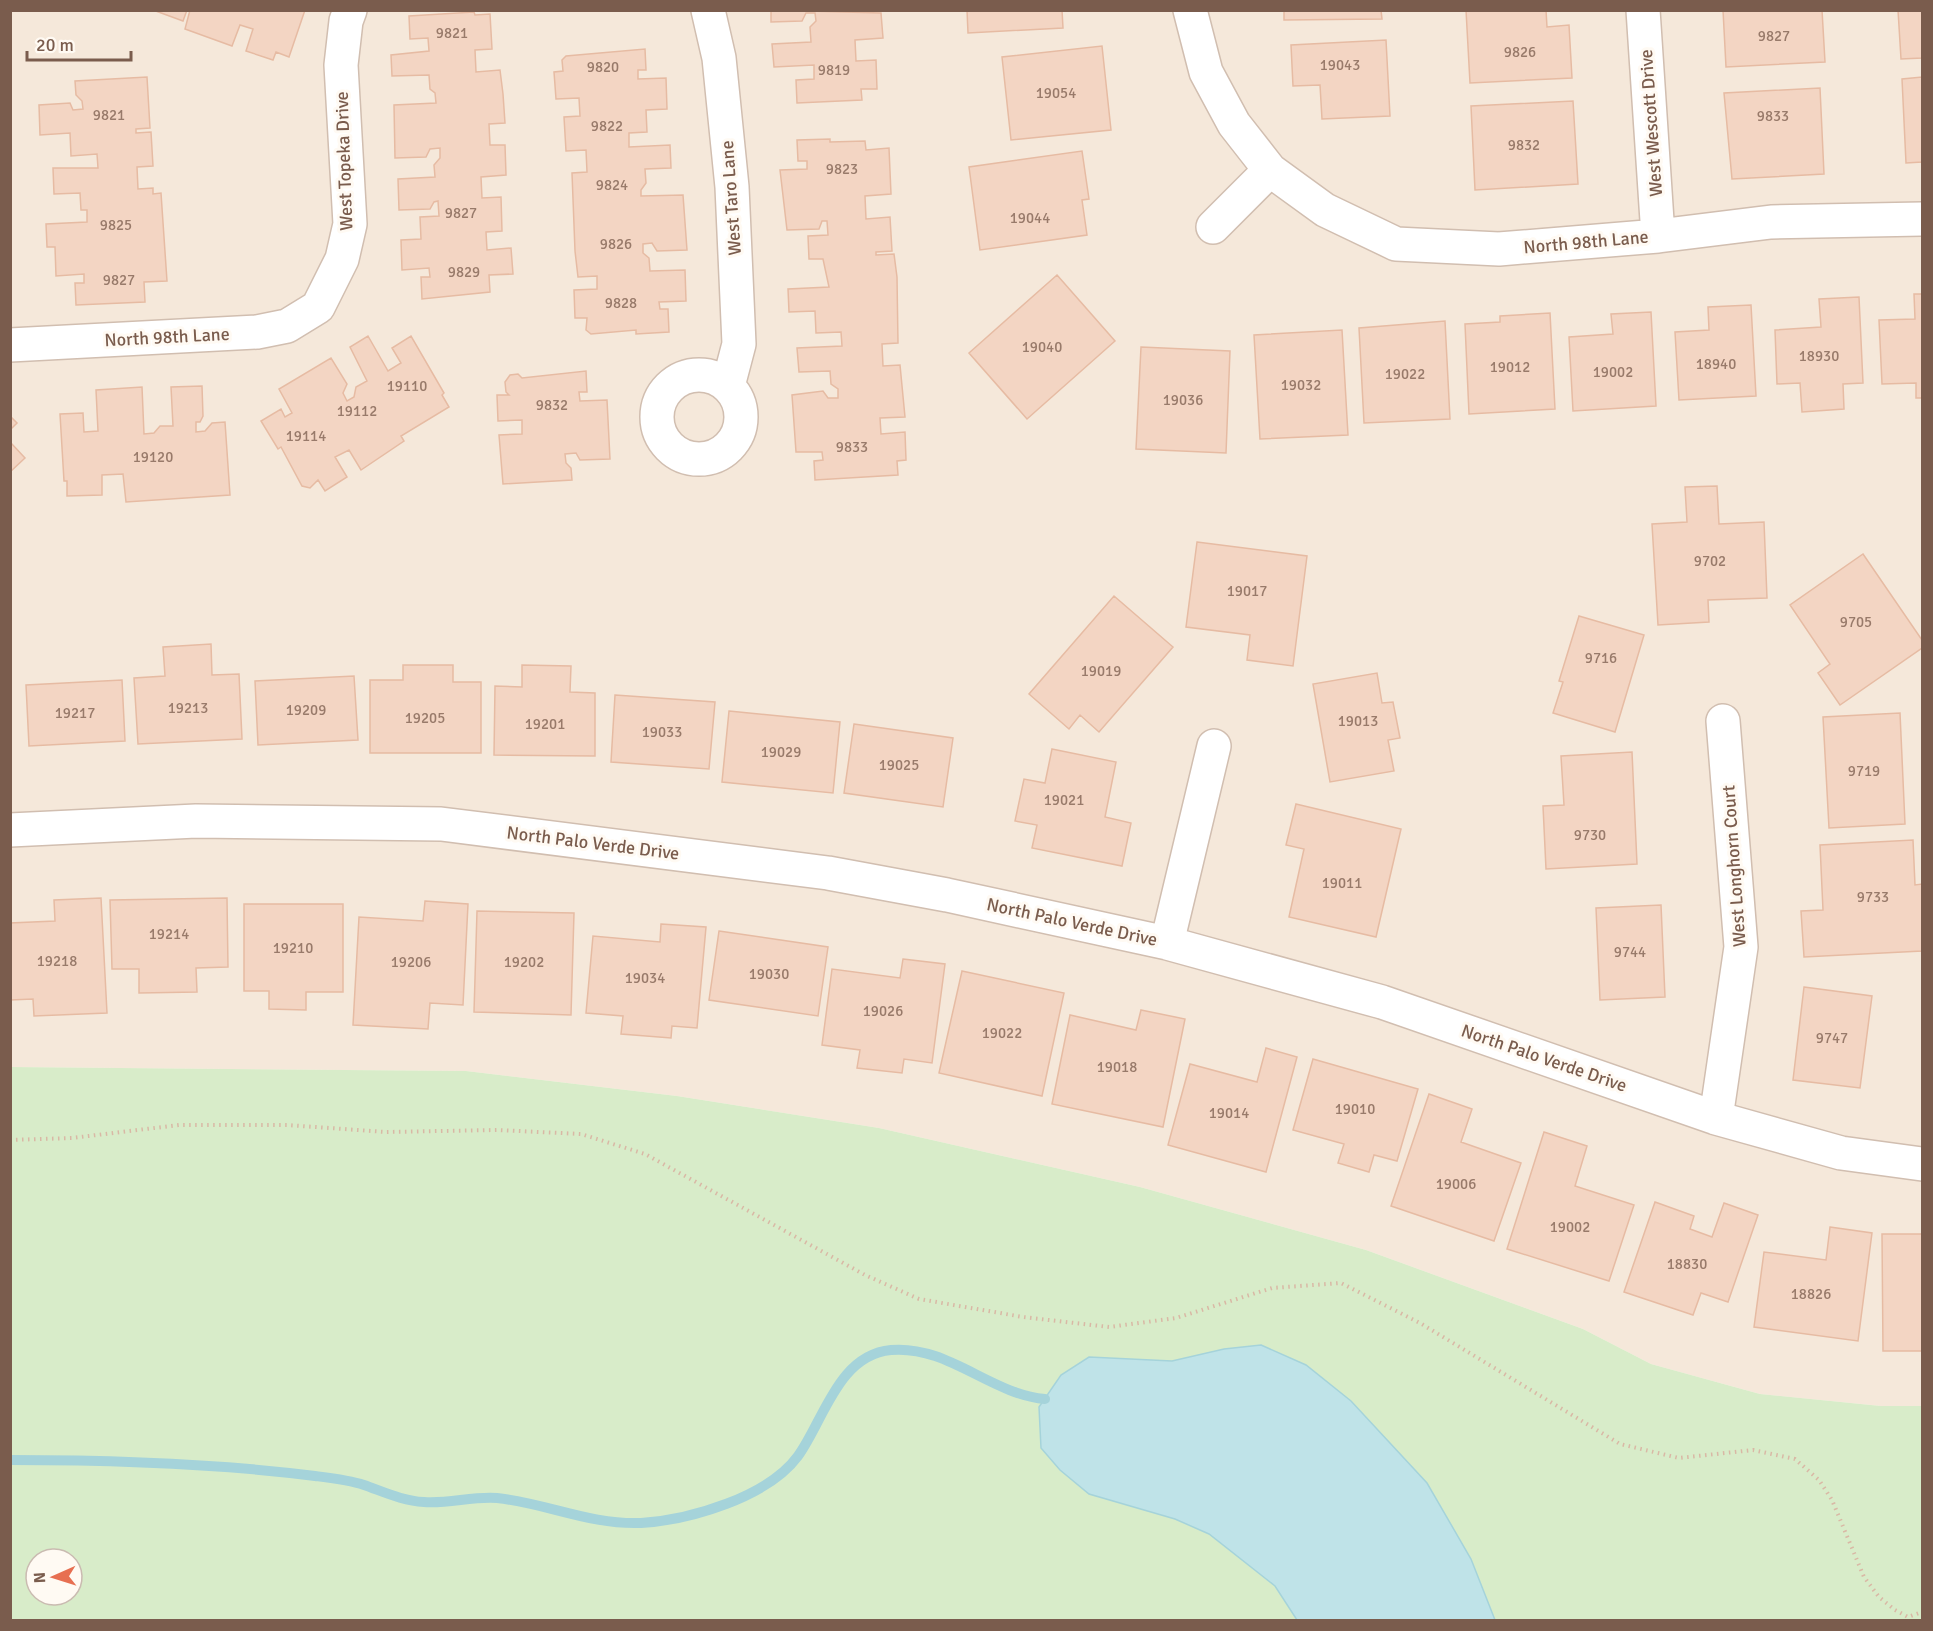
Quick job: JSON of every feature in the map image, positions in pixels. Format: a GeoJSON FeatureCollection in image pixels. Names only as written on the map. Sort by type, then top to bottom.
{"type":"FeatureCollection","features":[{"type":"Feature","properties":{"kind":"street","name":"West Topeka Drive"},"geometry":{"type":"LineString","coordinates":[[318,307],[342,259],[350,224],[341,65],[346,21],[350,10]]}},
{"type":"Feature","properties":{"kind":"street","name":"West Taro Lane"},"geometry":{"type":"LineString","coordinates":[[708,10],[719,58],[732,198],[739,344],[728,387]]}},
{"type":"Feature","properties":{"kind":"street","name":"North 98th Lane"},"geometry":{"type":"LineString","coordinates":[[1190,10],[1206,72],[1234,124],[1270,170],[1325,210],[1396,244],[1499,249],[1658,236],[1771,222],[1923,219]]}},
{"type":"Feature","properties":{"kind":"street","name":"West Wescott Drive"},"geometry":{"type":"LineString","coordinates":[[1643,10],[1658,236]]}},
{"type":"Feature","properties":{"kind":"street"},"geometry":{"type":"LineString","coordinates":[[1212,227],[1270,170]]}},
{"type":"Feature","properties":{"kind":"street","name":"North 98th Lane"},"geometry":{"type":"LineString","coordinates":[[10,345],[257,332],[287,326],[318,307]]}},
{"type":"Feature","properties":{"kind":"street","name":"West Longhorn Court"},"geometry":{"type":"LineString","coordinates":[[1716,1118],[1741,947],[1723,721]]}},
{"type":"Feature","properties":{"kind":"street","name":"North Palo Verde Drive"},"geometry":{"type":"LineString","coordinates":[[1167,943],[1214,746]]}},
{"type":"Feature","properties":{"kind":"street","name":"North Palo Verde Drive"},"geometry":{"type":"LineString","coordinates":[[10,830],[196,821],[441,824],[828,873],[946,895],[1167,943],[1382,1002],[1716,1118],[1841,1153],[1923,1164]]}},
{"type":"Feature","properties":{"kind":"path"},"geometry":{"type":"LineString","coordinates":[[10,1140],[72,1138],[191,1125],[287,1125],[386,1132],[497,1130],[581,1134],[645,1154],[865,1275],[919,1299],[1023,1317],[1109,1327],[1176,1318],[1272,1288],[1341,1283],[1420,1323],[1620,1444],[1679,1458],[1753,1450],[1795,1459],[1819,1480],[1832,1500],[1864,1577],[1879,1597],[1907,1619],[1923,1612]]}},
{"type":"Feature","properties":{"kind":"shaded area"},"geometry":{"type":"Polygon","coordinates":[[[11,11],[1922,11],[1922,1406],[1881,1406],[1760,1394],[1651,1364],[1583,1329],[1366,1250],[1140,1187],[879,1128],[677,1096],[466,1071],[11,1067],[11,11]]]}},
{"type":"Feature","properties":{"kind":"green space"},"geometry":{"type":"Polygon","coordinates":[[[11,1067],[466,1071],[677,1096],[879,1128],[1140,1187],[1366,1250],[1583,1329],[1651,1364],[1760,1394],[1881,1406],[1922,1406],[1922,1620],[11,1620],[11,1067]]]}},
{"type":"Feature","properties":{"kind":"water"},"geometry":{"type":"Polygon","coordinates":[[[1261,1345],[1306,1365],[1351,1401],[1427,1483],[1471,1559],[1495,1620],[1297,1620],[1275,1586],[1209,1534],[1175,1519],[1089,1494],[1060,1470],[1041,1448],[1039,1407],[1061,1375],[1089,1357],[1172,1361],[1224,1349],[1261,1345]]]}},
{"type":"Feature","properties":{"kind":"building"},"geometry":{"type":"Polygon","coordinates":[[[153,10],[187,10],[183,21],[153,10]]]}},
{"type":"Feature","properties":{"kind":"building"},"geometry":{"type":"Polygon","coordinates":[[[190,10],[305,10],[289,57],[276,52],[273,60],[246,51],[253,29],[240,25],[232,46],[185,29],[190,10]]]}},
{"type":"Feature","properties":{"kind":"building"},"geometry":{"type":"Polygon","coordinates":[[[771,10],[881,13],[883,38],[855,40],[856,61],[876,60],[877,89],[861,89],[862,100],[797,103],[796,80],[814,79],[814,65],[774,67],[772,44],[811,42],[810,27],[816,21],[815,13],[806,13],[802,21],[771,22],[771,10]]]}},
{"type":"Feature","properties":{"kind":"building"},"geometry":{"type":"Polygon","coordinates":[[[967,10],[1062,10],[1063,28],[968,33],[967,10]]]}},
{"type":"Feature","properties":{"kind":"building"},"geometry":{"type":"Polygon","coordinates":[[[1284,10],[1381,10],[1382,19],[1284,20],[1284,10]]]}},
{"type":"Feature","properties":{"kind":"building"},"geometry":{"type":"Polygon","coordinates":[[[1466,10],[1546,10],[1547,27],[1569,25],[1572,78],[1470,83],[1466,10]]]}},
{"type":"Feature","properties":{"kind":"building"},"geometry":{"type":"Polygon","coordinates":[[[1723,10],[1822,10],[1825,62],[1726,67],[1723,10]]]}},
{"type":"Feature","properties":{"kind":"building"},"geometry":{"type":"Polygon","coordinates":[[[1898,10],[1922,10],[1922,58],[1901,59],[1898,10]]]}},
{"type":"Feature","properties":{"kind":"building"},"geometry":{"type":"Polygon","coordinates":[[[474,12],[475,15],[490,14],[492,49],[475,50],[476,72],[500,70],[505,123],[489,124],[490,145],[505,145],[506,175],[481,177],[482,198],[501,197],[502,231],[486,232],[487,250],[511,248],[513,274],[489,275],[490,292],[422,299],[421,277],[430,277],[429,268],[402,270],[401,240],[421,239],[420,217],[439,216],[438,201],[434,202],[430,209],[399,210],[398,179],[435,177],[434,165],[440,158],[440,148],[430,149],[426,157],[395,158],[394,105],[436,103],[435,93],[430,89],[429,75],[392,76],[391,55],[429,51],[428,38],[410,39],[409,16],[474,12]]]}},
{"type":"Feature","properties":{"kind":"building"},"geometry":{"type":"Polygon","coordinates":[[[1386,40],[1390,116],[1322,119],[1320,85],[1293,86],[1291,45],[1386,40]]]}},
{"type":"Feature","properties":{"kind":"building"},"geometry":{"type":"Polygon","coordinates":[[[1102,46],[1111,130],[1011,140],[1002,57],[1102,46]]]}},
{"type":"Feature","properties":{"kind":"building"},"geometry":{"type":"Polygon","coordinates":[[[645,49],[646,70],[638,70],[638,79],[666,78],[667,109],[646,110],[647,132],[629,133],[629,147],[670,145],[671,168],[645,169],[646,183],[641,190],[641,196],[683,195],[687,250],[657,251],[652,243],[643,244],[643,253],[649,258],[650,271],[685,270],[686,301],[659,302],[660,309],[668,309],[669,332],[636,334],[636,330],[591,334],[586,330],[587,318],[575,318],[574,290],[597,289],[597,276],[578,277],[575,251],[572,173],[587,172],[586,150],[566,151],[564,117],[580,116],[579,98],[556,99],[554,72],[563,71],[562,60],[566,56],[645,49]]]}},
{"type":"Feature","properties":{"kind":"building"},"geometry":{"type":"Polygon","coordinates":[[[147,77],[150,128],[136,129],[136,133],[151,132],[153,166],[137,167],[138,189],[153,188],[153,194],[161,193],[167,281],[144,282],[145,302],[76,305],[75,283],[84,283],[84,274],[56,276],[55,247],[47,247],[46,224],[87,222],[87,210],[81,210],[80,193],[54,194],[53,168],[98,168],[97,154],[71,156],[70,133],[40,135],[39,105],[70,103],[73,110],[83,109],[82,101],[76,95],[75,81],[147,77]]]}},
{"type":"Feature","properties":{"kind":"building"},"geometry":{"type":"Polygon","coordinates":[[[1922,77],[1922,162],[1906,163],[1902,79],[1922,77]]]}},
{"type":"Feature","properties":{"kind":"building"},"geometry":{"type":"Polygon","coordinates":[[[1820,88],[1824,174],[1732,179],[1724,93],[1820,88]]]}},
{"type":"Feature","properties":{"kind":"building"},"geometry":{"type":"Polygon","coordinates":[[[1573,101],[1578,184],[1475,190],[1471,106],[1573,101]]]}},
{"type":"Feature","properties":{"kind":"building"},"geometry":{"type":"Polygon","coordinates":[[[830,139],[830,142],[865,141],[866,150],[889,148],[891,194],[865,196],[866,219],[890,217],[892,251],[876,252],[876,255],[894,254],[897,277],[898,343],[882,344],[883,366],[900,365],[905,417],[880,418],[881,434],[905,432],[906,460],[897,461],[898,475],[815,480],[814,461],[823,460],[822,452],[796,452],[792,395],[823,391],[828,398],[838,398],[838,389],[831,384],[830,371],[799,372],[797,348],[842,346],[841,332],[816,333],[815,311],[789,312],[788,289],[829,287],[823,259],[809,259],[808,236],[828,235],[827,221],[822,221],[819,229],[787,230],[780,170],[807,169],[807,161],[798,161],[797,140],[830,139]]]}},
{"type":"Feature","properties":{"kind":"building"},"geometry":{"type":"Polygon","coordinates":[[[1082,151],[1089,199],[1082,200],[1087,235],[980,250],[969,167],[1082,151]]]}},
{"type":"Feature","properties":{"kind":"building"},"geometry":{"type":"Polygon","coordinates":[[[1057,275],[1115,341],[1027,419],[969,353],[1057,275]]]}},
{"type":"Feature","properties":{"kind":"building"},"geometry":{"type":"Polygon","coordinates":[[[1914,294],[1922,294],[1922,398],[1916,398],[1916,383],[1882,384],[1879,320],[1915,319],[1914,294]]]}},
{"type":"Feature","properties":{"kind":"building"},"geometry":{"type":"Polygon","coordinates":[[[1859,297],[1863,383],[1843,384],[1844,409],[1802,412],[1800,383],[1777,384],[1775,330],[1821,327],[1819,299],[1859,297]]]}},
{"type":"Feature","properties":{"kind":"building"},"geometry":{"type":"Polygon","coordinates":[[[1751,305],[1756,396],[1679,400],[1675,332],[1709,330],[1708,307],[1751,305]]]}},
{"type":"Feature","properties":{"kind":"building"},"geometry":{"type":"Polygon","coordinates":[[[1651,312],[1656,406],[1573,411],[1569,337],[1613,334],[1611,314],[1651,312]]]}},
{"type":"Feature","properties":{"kind":"building"},"geometry":{"type":"Polygon","coordinates":[[[1550,313],[1555,409],[1469,414],[1465,324],[1500,322],[1500,316],[1550,313]]]}},
{"type":"Feature","properties":{"kind":"building"},"geometry":{"type":"Polygon","coordinates":[[[1445,321],[1450,419],[1364,423],[1359,328],[1445,321]]]}},
{"type":"Feature","properties":{"kind":"building"},"geometry":{"type":"Polygon","coordinates":[[[1342,330],[1348,435],[1260,439],[1254,335],[1342,330]]]}},
{"type":"Feature","properties":{"kind":"building"},"geometry":{"type":"Polygon","coordinates":[[[368,336],[388,371],[401,363],[392,348],[411,336],[444,393],[442,395],[449,407],[401,436],[404,441],[361,470],[349,450],[335,457],[347,477],[325,491],[318,480],[310,488],[302,486],[281,447],[278,449],[261,421],[281,409],[285,417],[292,413],[279,389],[331,358],[347,384],[343,393],[347,401],[354,397],[356,387],[367,381],[350,347],[368,336]]]}},
{"type":"Feature","properties":{"kind":"building"},"geometry":{"type":"Polygon","coordinates":[[[1141,347],[1230,351],[1226,453],[1136,449],[1141,347]]]}},
{"type":"Feature","properties":{"kind":"building"},"geometry":{"type":"Polygon","coordinates":[[[586,371],[587,392],[579,392],[580,401],[607,400],[610,459],[580,460],[576,453],[565,454],[566,463],[571,468],[572,480],[503,484],[499,435],[522,434],[522,420],[498,421],[497,395],[509,395],[506,392],[505,382],[510,375],[518,374],[522,378],[586,371]]]}},
{"type":"Feature","properties":{"kind":"building"},"geometry":{"type":"Polygon","coordinates":[[[202,386],[203,416],[200,422],[196,422],[196,432],[205,431],[212,423],[225,422],[230,495],[126,502],[123,474],[102,475],[102,495],[67,496],[60,414],[83,413],[84,432],[98,431],[96,390],[142,387],[144,434],[154,433],[160,426],[173,426],[171,387],[202,386]]]}},
{"type":"Feature","properties":{"kind":"building"},"geometry":{"type":"Polygon","coordinates":[[[10,416],[17,423],[10,430],[10,416]]]}},
{"type":"Feature","properties":{"kind":"building"},"geometry":{"type":"Polygon","coordinates":[[[10,444],[25,458],[10,472],[10,444]]]}},
{"type":"Feature","properties":{"kind":"building"},"geometry":{"type":"Polygon","coordinates":[[[1717,486],[1719,524],[1764,522],[1767,598],[1708,600],[1709,622],[1658,625],[1652,524],[1687,522],[1685,487],[1717,486]]]}},
{"type":"Feature","properties":{"kind":"building"},"geometry":{"type":"Polygon","coordinates":[[[1197,542],[1307,556],[1293,666],[1247,660],[1250,635],[1186,627],[1197,542]]]}},
{"type":"Feature","properties":{"kind":"building"},"geometry":{"type":"Polygon","coordinates":[[[1863,554],[1922,640],[1922,648],[1840,705],[1818,673],[1830,664],[1790,605],[1863,554]]]}},
{"type":"Feature","properties":{"kind":"building"},"geometry":{"type":"Polygon","coordinates":[[[1114,596],[1173,647],[1099,732],[1080,715],[1069,729],[1029,694],[1114,596]]]}},
{"type":"Feature","properties":{"kind":"building"},"geometry":{"type":"Polygon","coordinates":[[[1579,616],[1644,635],[1615,732],[1553,713],[1563,682],[1559,681],[1579,616]]]}},
{"type":"Feature","properties":{"kind":"building"},"geometry":{"type":"Polygon","coordinates":[[[211,644],[212,675],[239,674],[242,739],[138,744],[134,678],[165,676],[163,647],[211,644]]]}},
{"type":"Feature","properties":{"kind":"building"},"geometry":{"type":"Polygon","coordinates":[[[403,665],[453,665],[453,682],[481,682],[481,753],[370,753],[370,680],[403,680],[403,665]]]}},
{"type":"Feature","properties":{"kind":"building"},"geometry":{"type":"Polygon","coordinates":[[[522,665],[571,666],[570,692],[595,693],[595,756],[494,755],[495,686],[522,687],[522,665]]]}},
{"type":"Feature","properties":{"kind":"building"},"geometry":{"type":"Polygon","coordinates":[[[1377,673],[1382,703],[1393,702],[1400,738],[1388,740],[1394,771],[1330,782],[1313,684],[1377,673]]]}},
{"type":"Feature","properties":{"kind":"building"},"geometry":{"type":"Polygon","coordinates":[[[354,676],[358,740],[258,745],[255,681],[354,676]]]}},
{"type":"Feature","properties":{"kind":"building"},"geometry":{"type":"Polygon","coordinates":[[[122,680],[125,741],[29,746],[26,685],[122,680]]]}},
{"type":"Feature","properties":{"kind":"building"},"geometry":{"type":"Polygon","coordinates":[[[615,695],[715,702],[709,769],[611,762],[615,695]]]}},
{"type":"Feature","properties":{"kind":"building"},"geometry":{"type":"Polygon","coordinates":[[[729,711],[840,722],[833,793],[722,782],[729,711]]]}},
{"type":"Feature","properties":{"kind":"building"},"geometry":{"type":"Polygon","coordinates":[[[1900,713],[1905,824],[1829,828],[1823,717],[1900,713]]]}},
{"type":"Feature","properties":{"kind":"building"},"geometry":{"type":"Polygon","coordinates":[[[854,724],[953,738],[943,807],[844,793],[854,724]]]}},
{"type":"Feature","properties":{"kind":"building"},"geometry":{"type":"Polygon","coordinates":[[[1052,749],[1116,762],[1105,817],[1131,823],[1122,866],[1032,848],[1037,825],[1015,821],[1024,779],[1045,783],[1052,749]]]}},
{"type":"Feature","properties":{"kind":"building"},"geometry":{"type":"Polygon","coordinates":[[[1632,752],[1637,864],[1546,869],[1543,806],[1564,805],[1561,756],[1632,752]]]}},
{"type":"Feature","properties":{"kind":"building"},"geometry":{"type":"Polygon","coordinates":[[[1296,804],[1401,829],[1376,937],[1289,917],[1304,849],[1286,845],[1296,804]]]}},
{"type":"Feature","properties":{"kind":"building"},"geometry":{"type":"Polygon","coordinates":[[[1913,840],[1915,885],[1922,884],[1922,951],[1804,957],[1801,911],[1823,910],[1820,845],[1913,840]]]}},
{"type":"Feature","properties":{"kind":"building"},"geometry":{"type":"Polygon","coordinates":[[[101,898],[107,1013],[34,1016],[33,999],[10,1000],[10,923],[55,921],[54,900],[101,898]]]}},
{"type":"Feature","properties":{"kind":"building"},"geometry":{"type":"Polygon","coordinates":[[[227,898],[228,967],[196,968],[197,992],[139,993],[139,969],[112,969],[110,900],[227,898]]]}},
{"type":"Feature","properties":{"kind":"building"},"geometry":{"type":"Polygon","coordinates":[[[425,901],[468,904],[463,1005],[430,1003],[428,1029],[353,1025],[359,917],[423,921],[425,901]]]}},
{"type":"Feature","properties":{"kind":"building"},"geometry":{"type":"Polygon","coordinates":[[[244,904],[343,904],[343,992],[306,992],[306,1010],[269,1009],[269,991],[244,991],[244,904]]]}},
{"type":"Feature","properties":{"kind":"building"},"geometry":{"type":"Polygon","coordinates":[[[1661,905],[1665,997],[1600,1000],[1596,908],[1661,905]]]}},
{"type":"Feature","properties":{"kind":"building"},"geometry":{"type":"Polygon","coordinates":[[[477,911],[574,913],[571,1015],[474,1012],[477,911]]]}},
{"type":"Feature","properties":{"kind":"building"},"geometry":{"type":"Polygon","coordinates":[[[661,924],[706,927],[697,1028],[672,1026],[671,1038],[621,1034],[623,1016],[586,1013],[593,936],[660,942],[661,924]]]}},
{"type":"Feature","properties":{"kind":"building"},"geometry":{"type":"Polygon","coordinates":[[[719,931],[828,947],[818,1016],[709,1000],[719,931]]]}},
{"type":"Feature","properties":{"kind":"building"},"geometry":{"type":"Polygon","coordinates":[[[903,959],[945,964],[932,1063],[904,1059],[902,1073],[857,1068],[860,1050],[822,1045],[832,969],[900,978],[903,959]]]}},
{"type":"Feature","properties":{"kind":"building"},"geometry":{"type":"Polygon","coordinates":[[[962,971],[1064,993],[1042,1096],[939,1073],[962,971]]]}},
{"type":"Feature","properties":{"kind":"building"},"geometry":{"type":"Polygon","coordinates":[[[1804,987],[1872,996],[1860,1088],[1793,1080],[1804,987]]]}},
{"type":"Feature","properties":{"kind":"building"},"geometry":{"type":"Polygon","coordinates":[[[1141,1010],[1185,1019],[1163,1127],[1052,1104],[1070,1015],[1136,1030],[1141,1010]]]}},
{"type":"Feature","properties":{"kind":"building"},"geometry":{"type":"Polygon","coordinates":[[[1266,1048],[1297,1057],[1266,1172],[1168,1145],[1190,1064],[1257,1082],[1266,1048]]]}},
{"type":"Feature","properties":{"kind":"building"},"geometry":{"type":"Polygon","coordinates":[[[1313,1059],[1418,1089],[1397,1161],[1374,1155],[1369,1172],[1338,1163],[1344,1144],[1293,1130],[1313,1059]]]}},
{"type":"Feature","properties":{"kind":"building"},"geometry":{"type":"Polygon","coordinates":[[[1429,1094],[1472,1109],[1461,1142],[1521,1163],[1494,1241],[1391,1206],[1429,1094]]]}},
{"type":"Feature","properties":{"kind":"building"},"geometry":{"type":"Polygon","coordinates":[[[1544,1132],[1587,1146],[1575,1186],[1634,1205],[1609,1281],[1507,1249],[1544,1132]]]}},
{"type":"Feature","properties":{"kind":"building"},"geometry":{"type":"Polygon","coordinates":[[[1655,1202],[1694,1216],[1690,1229],[1712,1237],[1724,1203],[1758,1215],[1728,1302],[1701,1293],[1693,1315],[1624,1292],[1655,1202]]]}},
{"type":"Feature","properties":{"kind":"building"},"geometry":{"type":"Polygon","coordinates":[[[1830,1227],[1872,1233],[1858,1341],[1754,1327],[1764,1252],[1826,1260],[1830,1227]]]}},
{"type":"Feature","properties":{"kind":"building"},"geometry":{"type":"Polygon","coordinates":[[[1882,1234],[1922,1234],[1922,1351],[1883,1351],[1882,1234]]]}},
{"type":"Feature","properties":{"kind":"waterway"},"geometry":{"type":"LineString","coordinates":[[10,1460],[163,1463],[239,1468],[352,1482],[416,1501],[497,1498],[604,1521],[641,1523],[682,1517],[727,1504],[768,1483],[785,1471],[798,1456],[834,1391],[845,1376],[858,1364],[873,1355],[891,1350],[912,1350],[950,1362],[1006,1389],[1045,1399]]}}]}
